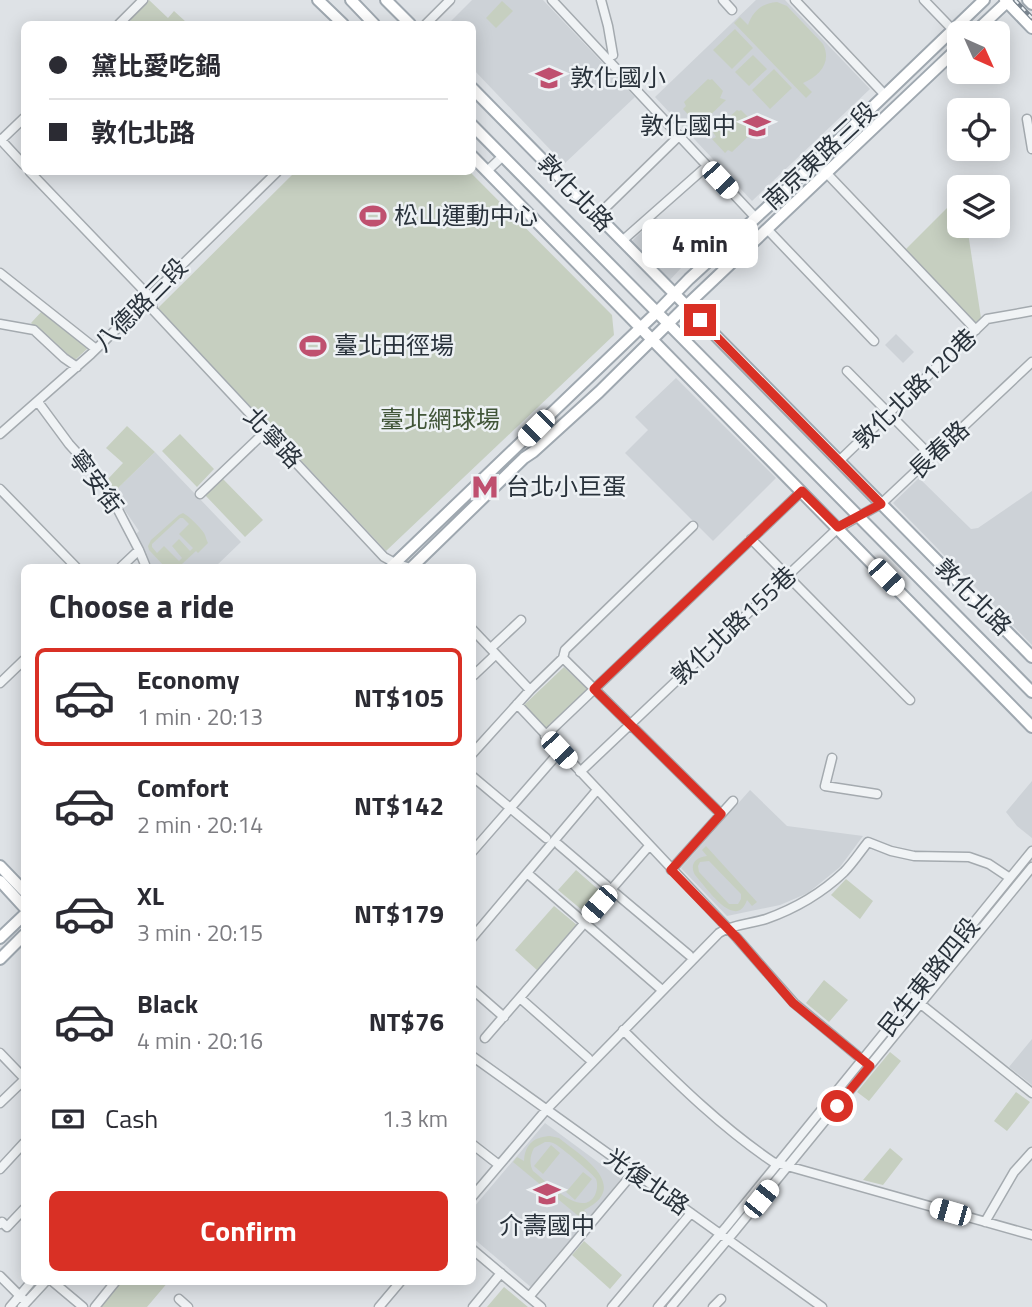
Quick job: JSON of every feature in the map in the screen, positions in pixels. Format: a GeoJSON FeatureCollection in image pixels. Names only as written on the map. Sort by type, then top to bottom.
{"type":"FeatureCollection","features":[{"type":"Feature","properties":{"kind":"main road"},"geometry":{"type":"LineString","coordinates":[[318,0],[340,21]]}},
{"type":"Feature","properties":{"kind":"main road"},"geometry":{"type":"LineString","coordinates":[[351,0],[371,21]]}},
{"type":"Feature","properties":{"kind":"main road"},"geometry":{"type":"LineString","coordinates":[[386,0],[407,21]]}},
{"type":"Feature","properties":{"kind":"main road","name":"南京東路三段"},"geometry":{"type":"LineString","coordinates":[[962,21],[984,0]]}},
{"type":"Feature","properties":{"kind":"main road"},"geometry":{"type":"LineString","coordinates":[[1028,0],[1032,4]]}},
{"type":"Feature","properties":{"kind":"main road"},"geometry":{"type":"LineString","coordinates":[[986,21],[1007,1],[1032,27]]}},
{"type":"Feature","properties":{"kind":"main road","name":"南京東路三段"},"geometry":{"type":"LineString","coordinates":[[394,564],[689,279],[947,36]]}},
{"type":"Feature","properties":{"kind":"main road","name":"南京東路三段"},"geometry":{"type":"LineString","coordinates":[[412,564],[524,458],[570,419],[947,58]]}},
{"type":"Feature","properties":{"kind":"main road","name":"敦化北路"},"geometry":{"type":"LineString","coordinates":[[476,92],[1029,654]]}},
{"type":"Feature","properties":{"kind":"main road","name":"敦化北路"},"geometry":{"type":"LineString","coordinates":[[476,129],[1032,692]]}},
{"type":"Feature","properties":{"kind":"main road","name":"敦化北路"},"geometry":{"type":"LineString","coordinates":[[476,160],[1032,727]]}},
{"type":"Feature","properties":{"kind":"main road"},"geometry":{"type":"LineString","coordinates":[[945,638],[960,619]]}},
{"type":"Feature","properties":{"kind":"main road"},"geometry":{"type":"LineString","coordinates":[[1007,667],[1029,654]]}},
{"type":"Feature","properties":{"kind":"main road"},"geometry":{"type":"LineString","coordinates":[[0,866],[21,888]]}},
{"type":"Feature","properties":{"kind":"main road"},"geometry":{"type":"LineString","coordinates":[[0,881],[21,904]]}},
{"type":"Feature","properties":{"kind":"main road"},"geometry":{"type":"LineString","coordinates":[[0,938],[21,918]]}},
{"type":"Feature","properties":{"kind":"main road"},"geometry":{"type":"LineString","coordinates":[[0,959],[21,938]]}},
{"type":"Feature","properties":{"kind":"street"},"geometry":{"type":"LineString","coordinates":[[123,21],[143,0]]}},
{"type":"Feature","properties":{"kind":"street"},"geometry":{"type":"LineString","coordinates":[[429,21],[450,0]]}},
{"type":"Feature","properties":{"kind":"street"},"geometry":{"type":"LineString","coordinates":[[552,0],[755,217]]}},
{"type":"Feature","properties":{"kind":"street"},"geometry":{"type":"LineString","coordinates":[[601,0],[613,55]]}},
{"type":"Feature","properties":{"kind":"street"},"geometry":{"type":"LineString","coordinates":[[723,0],[732,10]]}},
{"type":"Feature","properties":{"kind":"street"},"geometry":{"type":"LineString","coordinates":[[795,0],[886,95]]}},
{"type":"Feature","properties":{"kind":"street"},"geometry":{"type":"LineString","coordinates":[[924,0],[947,24]]}},
{"type":"Feature","properties":{"kind":"street"},"geometry":{"type":"LineString","coordinates":[[1027,119],[1032,149]]}},
{"type":"Feature","properties":{"kind":"street"},"geometry":{"type":"LineString","coordinates":[[21,121],[1,140],[21,162]]}},
{"type":"Feature","properties":{"kind":"street"},"geometry":{"type":"LineString","coordinates":[[597,216],[679,136]]}},
{"type":"Feature","properties":{"kind":"street","name":"敦化北路"},"geometry":{"type":"LineString","coordinates":[[487,171],[503,156]]}},
{"type":"Feature","properties":{"kind":"street"},"geometry":{"type":"LineString","coordinates":[[816,162],[976,330]]}},
{"type":"Feature","properties":{"kind":"street"},"geometry":{"type":"LineString","coordinates":[[622,241],[707,166]]}},
{"type":"Feature","properties":{"kind":"street","name":"北寧路"},"geometry":{"type":"LineString","coordinates":[[33,175],[150,297],[153,310],[392,564]]}},
{"type":"Feature","properties":{"kind":"street","name":"八德路三段"},"geometry":{"type":"LineString","coordinates":[[0,434],[96,349],[273,175]]}},
{"type":"Feature","properties":{"kind":"street"},"geometry":{"type":"LineString","coordinates":[[767,229],[874,341]]}},
{"type":"Feature","properties":{"kind":"street"},"geometry":{"type":"LineString","coordinates":[[0,273],[96,349]]}},
{"type":"Feature","properties":{"kind":"street","name":"敦化北路120巷"},"geometry":{"type":"LineString","coordinates":[[839,461],[987,318],[1032,311]]}},
{"type":"Feature","properties":{"kind":"street"},"geometry":{"type":"LineString","coordinates":[[0,324],[34,330],[77,367]]}},
{"type":"Feature","properties":{"kind":"street","name":"長春路"},"geometry":{"type":"LineString","coordinates":[[838,527],[881,504],[1032,362]]}},
{"type":"Feature","properties":{"kind":"street"},"geometry":{"type":"LineString","coordinates":[[847,371],[932,457]]}},
{"type":"Feature","properties":{"kind":"street","name":"寧安街"},"geometry":{"type":"LineString","coordinates":[[38,402],[69,444],[104,483],[145,564]]}},
{"type":"Feature","properties":{"kind":"street"},"geometry":{"type":"LineString","coordinates":[[200,494],[266,431]]}},
{"type":"Feature","properties":{"kind":"street"},"geometry":{"type":"LineString","coordinates":[[0,489],[73,564]]}},
{"type":"Feature","properties":{"kind":"street"},"geometry":{"type":"LineString","coordinates":[[545,736],[802,491]]}},
{"type":"Feature","properties":{"kind":"street"},"geometry":{"type":"LineString","coordinates":[[476,750],[563,658],[565,650],[693,526]]}},
{"type":"Feature","properties":{"kind":"street","name":"敦化北路155巷"},"geometry":{"type":"LineString","coordinates":[[580,772],[838,527]]}},
{"type":"Feature","properties":{"kind":"street"},"geometry":{"type":"LineString","coordinates":[[751,539],[910,701]]}},
{"type":"Feature","properties":{"kind":"street"},"geometry":{"type":"LineString","coordinates":[[124,564],[139,550]]}},
{"type":"Feature","properties":{"kind":"street"},"geometry":{"type":"LineString","coordinates":[[476,673],[521,620]]}},
{"type":"Feature","properties":{"kind":"street"},"geometry":{"type":"LineString","coordinates":[[476,634],[530,690]]}},
{"type":"Feature","properties":{"kind":"street"},"geometry":{"type":"LineString","coordinates":[[563,658],[721,814]]}},
{"type":"Feature","properties":{"kind":"street"},"geometry":{"type":"LineString","coordinates":[[0,684],[21,663]]}},
{"type":"Feature","properties":{"kind":"street"},"geometry":{"type":"LineString","coordinates":[[517,704],[727,928],[793,1003],[870,1066]]}},
{"type":"Feature","properties":{"kind":"street"},"geometry":{"type":"LineString","coordinates":[[476,847],[555,757]]}},
{"type":"Feature","properties":{"kind":"street"},"geometry":{"type":"LineString","coordinates":[[832,758],[825,786],[877,794]]}},
{"type":"Feature","properties":{"kind":"street"},"geometry":{"type":"LineString","coordinates":[[476,779],[546,838]]}},
{"type":"Feature","properties":{"kind":"street"},"geometry":{"type":"LineString","coordinates":[[476,933],[597,790]]}},
{"type":"Feature","properties":{"kind":"street"},"geometry":{"type":"LineString","coordinates":[[671,870],[733,801]]}},
{"type":"Feature","properties":{"kind":"street"},"geometry":{"type":"LineString","coordinates":[[476,1192],[546,1110],[716,936],[727,928],[781,913],[817,894],[845,871],[868,842],[914,856],[969,857],[989,864],[1010,878]]}},
{"type":"Feature","properties":{"kind":"street"},"geometry":{"type":"LineString","coordinates":[[559,845],[689,955]]}},
{"type":"Feature","properties":{"kind":"street"},"geometry":{"type":"LineString","coordinates":[[485,1038],[649,846]]}},
{"type":"Feature","properties":{"kind":"street","name":"民生東路四段"},"geometry":{"type":"LineString","coordinates":[[724,1236],[777,1164],[1032,851]]}},
{"type":"Feature","properties":{"kind":"street","name":"民生東路四段"},"geometry":{"type":"LineString","coordinates":[[724,1236],[788,1167],[1032,867]]}},
{"type":"Feature","properties":{"kind":"street"},"geometry":{"type":"LineString","coordinates":[[527,873],[582,924],[662,990]]}},
{"type":"Feature","properties":{"kind":"street"},"geometry":{"type":"LineString","coordinates":[[476,992],[504,1017]]}},
{"type":"Feature","properties":{"kind":"street"},"geometry":{"type":"LineString","coordinates":[[913,998],[1032,1093]]}},
{"type":"Feature","properties":{"kind":"street"},"geometry":{"type":"LineString","coordinates":[[520,999],[588,1058]]}},
{"type":"Feature","properties":{"kind":"street"},"geometry":{"type":"LineString","coordinates":[[623,1030],[711,1115],[773,1162],[1032,1235]]}},
{"type":"Feature","properties":{"kind":"street"},"geometry":{"type":"LineString","coordinates":[[0,1053],[21,1076]]}},
{"type":"Feature","properties":{"kind":"street","name":"光復北路"},"geometry":{"type":"LineString","coordinates":[[476,1059],[822,1307]]}},
{"type":"Feature","properties":{"kind":"street"},"geometry":{"type":"LineString","coordinates":[[0,1103],[21,1082]]}},
{"type":"Feature","properties":{"kind":"street"},"geometry":{"type":"LineString","coordinates":[[0,1169],[21,1146]]}},
{"type":"Feature","properties":{"kind":"street"},"geometry":{"type":"LineString","coordinates":[[476,1147],[499,1165]]}},
{"type":"Feature","properties":{"kind":"street"},"geometry":{"type":"LineString","coordinates":[[985,1222],[1014,1172],[1032,1152]]}},
{"type":"Feature","properties":{"kind":"street"},"geometry":{"type":"LineString","coordinates":[[529,1297],[634,1172]]}},
{"type":"Feature","properties":{"kind":"street"},"geometry":{"type":"LineString","coordinates":[[0,1224],[2,1222],[6,1227],[21,1212]]}},
{"type":"Feature","properties":{"kind":"street"},"geometry":{"type":"LineString","coordinates":[[612,1307],[691,1213]]}},
{"type":"Feature","properties":{"kind":"street"},"geometry":{"type":"LineString","coordinates":[[658,1307],[724,1236]]}},
{"type":"Feature","properties":{"kind":"street"},"geometry":{"type":"LineString","coordinates":[[671,1307],[724,1236]]}},
{"type":"Feature","properties":{"kind":"street"},"geometry":{"type":"LineString","coordinates":[[476,1252],[541,1307]]}},
{"type":"Feature","properties":{"kind":"street"},"geometry":{"type":"LineString","coordinates":[[473,1307],[501,1273]]}},
{"type":"Feature","properties":{"kind":"street"},"geometry":{"type":"LineString","coordinates":[[0,1276],[23,1302]]}},
{"type":"Feature","properties":{"kind":"street"},"geometry":{"type":"LineString","coordinates":[[23,1302],[30,1285]]}},
{"type":"Feature","properties":{"kind":"street"},"geometry":{"type":"LineString","coordinates":[[10,1307],[23,1302],[42,1285]]}},
{"type":"Feature","properties":{"kind":"street"},"geometry":{"type":"LineString","coordinates":[[57,1285],[83,1307]]}},
{"type":"Feature","properties":{"kind":"street"},"geometry":{"type":"LineString","coordinates":[[94,1307],[113,1285]]}},
{"type":"Feature","properties":{"kind":"street"},"geometry":{"type":"LineString","coordinates":[[379,1307],[398,1285]]}},
{"type":"Feature","properties":{"kind":"street"},"geometry":{"type":"LineString","coordinates":[[179,1299],[188,1307]]}},
{"type":"Feature","properties":{"kind":"street"},"geometry":{"type":"LineString","coordinates":[[713,1307],[721,1299]]}},
{"type":"Feature","properties":{"kind":"shaded area","name":"敦化國小"},"geometry":{"type":"Polygon","coordinates":[[[472,0],[543,0],[635,97],[564,164],[476,72],[476,21],[451,21],[472,0]]]}},
{"type":"Feature","properties":{"kind":"shaded area","name":"敦化國中"},"geometry":{"type":"Polygon","coordinates":[[[756,0],[785,0],[870,89],[752,201],[655,97],[756,0]]]}},
{"type":"Feature","properties":{"kind":"shaded area"},"geometry":{"type":"Polygon","coordinates":[[[656,217],[694,254],[669,281],[630,243],[656,217]]]}},
{"type":"Feature","properties":{"kind":"shaded area"},"geometry":{"type":"Polygon","coordinates":[[[896,334],[914,352],[903,363],[885,345],[896,334]]]}},
{"type":"Feature","properties":{"kind":"shaded area"},"geometry":{"type":"Polygon","coordinates":[[[676,378],[776,478],[713,541],[625,453],[648,430],[635,417],[676,378]]]}},
{"type":"Feature","properties":{"kind":"shaded area"},"geometry":{"type":"Polygon","coordinates":[[[155,452],[241,542],[218,564],[151,564],[133,537],[139,531],[113,493],[155,452]]]}},
{"type":"Feature","properties":{"kind":"shaded area"},"geometry":{"type":"Polygon","coordinates":[[[919,478],[971,529],[978,528],[1032,491],[1032,645],[893,503],[919,478]]]}},
{"type":"Feature","properties":{"kind":"shaded area"},"geometry":{"type":"Polygon","coordinates":[[[1032,781],[1032,838],[1017,826],[1006,812],[1032,781]]]}},
{"type":"Feature","properties":{"kind":"shaded area"},"geometry":{"type":"Polygon","coordinates":[[[750,790],[787,826],[863,836],[840,867],[808,893],[780,905],[727,916],[681,868],[750,790]]]}},
{"type":"Feature","properties":{"kind":"shaded area"},"geometry":{"type":"Polygon","coordinates":[[[1032,1039],[1032,1085],[1009,1067],[1032,1039]]]}},
{"type":"Feature","properties":{"kind":"shaded area","name":"介壽國中"},"geometry":{"type":"Polygon","coordinates":[[[545,1123],[621,1179],[532,1288],[476,1241],[476,1204],[545,1123]]]}},
{"type":"Feature","properties":{"kind":"green space"},"geometry":{"type":"Polygon","coordinates":[[[149,0],[168,18],[174,11],[185,21],[131,21],[129,19],[149,0]]]}},
{"type":"Feature","properties":{"kind":"green space"},"geometry":{"type":"Polygon","coordinates":[[[502,1],[513,11],[496,28],[486,18],[502,1]]]}},
{"type":"Feature","properties":{"kind":"green space"},"geometry":{"type":"Polygon","coordinates":[[[777,2],[787,6],[823,44],[826,57],[823,68],[803,83],[812,92],[806,98],[734,23],[740,17],[748,25],[759,9],[777,2]]]}},
{"type":"Feature","properties":{"kind":"green space"},"geometry":{"type":"Polygon","coordinates":[[[735,29],[753,48],[732,69],[713,50],[735,29]]]}},
{"type":"Feature","properties":{"kind":"green space"},"geometry":{"type":"Polygon","coordinates":[[[753,55],[767,69],[749,86],[735,72],[753,55]]]}},
{"type":"Feature","properties":{"kind":"green space"},"geometry":{"type":"Polygon","coordinates":[[[774,69],[792,88],[770,109],[752,90],[774,69]]]}},
{"type":"Feature","properties":{"kind":"green space"},"geometry":{"type":"Polygon","coordinates":[[[708,79],[712,79],[723,91],[720,98],[726,100],[703,122],[699,119],[696,123],[683,109],[686,106],[684,102],[708,79]]]}},
{"type":"Feature","properties":{"kind":"green space"},"geometry":{"type":"Polygon","coordinates":[[[737,110],[741,110],[755,124],[749,127],[750,130],[755,130],[732,152],[728,150],[725,153],[712,139],[716,137],[713,132],[737,110]]]}},
{"type":"Feature","properties":{"kind":"green space","name":"臺北網球場"},"geometry":{"type":"Polygon","coordinates":[[[292,175],[473,175],[612,315],[614,335],[386,551],[158,308],[292,175]]]}},
{"type":"Feature","properties":{"kind":"green space"},"geometry":{"type":"Polygon","coordinates":[[[947,208],[947,238],[969,238],[981,318],[975,323],[906,249],[947,208]]]}},
{"type":"Feature","properties":{"kind":"green space"},"geometry":{"type":"Polygon","coordinates":[[[42,311],[88,348],[75,360],[72,361],[31,323],[42,311]]]}},
{"type":"Feature","properties":{"kind":"green space"},"geometry":{"type":"Polygon","coordinates":[[[127,426],[155,452],[113,493],[107,480],[123,463],[106,448],[127,426]]]}},
{"type":"Feature","properties":{"kind":"green space"},"geometry":{"type":"Polygon","coordinates":[[[180,434],[214,469],[197,487],[162,451],[180,434]]]}},
{"type":"Feature","properties":{"kind":"green space"},"geometry":{"type":"Polygon","coordinates":[[[222,478],[263,520],[245,537],[205,495],[222,478]]]}},
{"type":"Feature","properties":{"kind":"green space"},"geometry":{"type":"Polygon","coordinates":[[[183,513],[204,533],[208,543],[182,564],[162,564],[149,550],[151,540],[183,513]],[[180,518],[152,547],[157,553],[164,546],[179,561],[182,558],[172,546],[179,539],[190,551],[193,548],[179,534],[189,524],[180,518]]]}},
{"type":"Feature","properties":{"kind":"green space"},"geometry":{"type":"Polygon","coordinates":[[[564,667],[587,689],[546,729],[524,705],[564,667]]]}},
{"type":"Feature","properties":{"kind":"green space"},"geometry":{"type":"Polygon","coordinates":[[[706,846],[757,902],[752,906],[747,900],[742,909],[736,911],[721,904],[693,871],[695,862],[707,856],[702,850],[706,846]],[[709,861],[700,862],[699,872],[729,904],[738,904],[741,894],[709,861]]]}},
{"type":"Feature","properties":{"kind":"green space"},"geometry":{"type":"Polygon","coordinates":[[[576,870],[600,891],[582,910],[558,890],[576,870]]]}},
{"type":"Feature","properties":{"kind":"green space"},"geometry":{"type":"Polygon","coordinates":[[[846,879],[873,901],[860,919],[831,895],[846,879]]]}},
{"type":"Feature","properties":{"kind":"green space"},"geometry":{"type":"Polygon","coordinates":[[[554,906],[577,925],[538,971],[515,950],[554,906]]]}},
{"type":"Feature","properties":{"kind":"green space"},"geometry":{"type":"Polygon","coordinates":[[[824,980],[848,1000],[829,1022],[806,1003],[824,980]]]}},
{"type":"Feature","properties":{"kind":"green space"},"geometry":{"type":"Polygon","coordinates":[[[890,1052],[901,1061],[869,1101],[857,1092],[890,1052]]]}},
{"type":"Feature","properties":{"kind":"green space"},"geometry":{"type":"Polygon","coordinates":[[[1016,1092],[1030,1102],[1007,1131],[994,1121],[1016,1092]]]}},
{"type":"Feature","properties":{"kind":"green space"},"geometry":{"type":"Polygon","coordinates":[[[544,1137],[559,1138],[589,1162],[603,1181],[603,1191],[598,1201],[584,1210],[587,1213],[582,1219],[513,1162],[517,1157],[524,1161],[528,1146],[544,1137]],[[545,1142],[534,1148],[530,1160],[533,1171],[573,1201],[589,1202],[596,1192],[596,1179],[558,1146],[545,1142]]]}},
{"type":"Feature","properties":{"kind":"green space"},"geometry":{"type":"Polygon","coordinates":[[[551,1145],[560,1153],[543,1174],[534,1166],[551,1145]]]}},
{"type":"Feature","properties":{"kind":"green space"},"geometry":{"type":"Polygon","coordinates":[[[890,1148],[903,1159],[883,1185],[863,1180],[890,1148]]]}},
{"type":"Feature","properties":{"kind":"green space"},"geometry":{"type":"Polygon","coordinates":[[[583,1172],[592,1179],[575,1200],[566,1192],[583,1172]]]}},
{"type":"Feature","properties":{"kind":"green space"},"geometry":{"type":"Polygon","coordinates":[[[584,1241],[622,1275],[610,1289],[572,1255],[584,1241]]]}},
{"type":"Feature","properties":{"kind":"green space"},"geometry":{"type":"Polygon","coordinates":[[[115,1285],[166,1285],[147,1307],[99,1307],[115,1285]]]}},
{"type":"Feature","properties":{"kind":"green space"},"geometry":{"type":"Polygon","coordinates":[[[504,1287],[528,1307],[487,1307],[504,1287]]]}},
{"type":"Feature","properties":{"kind":"railway"},"geometry":{"type":"LineString","coordinates":[[1015,0],[1032,18]]}},
{"type":"Feature","properties":{"kind":"place","name":"敦化國小"},"geometry":{"type":"Point","coordinates":[549,78]}},
{"type":"Feature","properties":{"kind":"place","name":"敦化國中"},"geometry":{"type":"Point","coordinates":[757,126]}},
{"type":"Feature","properties":{"kind":"place","name":"松山運動中心"},"geometry":{"type":"Point","coordinates":[373,216]}},
{"type":"Feature","properties":{"kind":"place","name":"臺北田徑場"},"geometry":{"type":"Point","coordinates":[313,346]}},
{"type":"Feature","properties":{"kind":"place","name":"台北小巨蛋"},"geometry":{"type":"Point","coordinates":[485,487]}},
{"type":"Feature","properties":{"kind":"place","name":"介壽國中"},"geometry":{"type":"Point","coordinates":[547,1194]}},
{"type":"Feature","properties":{"kind":"route"},"geometry":{"type":"LineString","coordinates":[[700,320],[881,504],[838,527],[802,491],[594,689],[721,814],[671,870],[737,938],[793,1003],[870,1066],[837,1106]]}}]}
